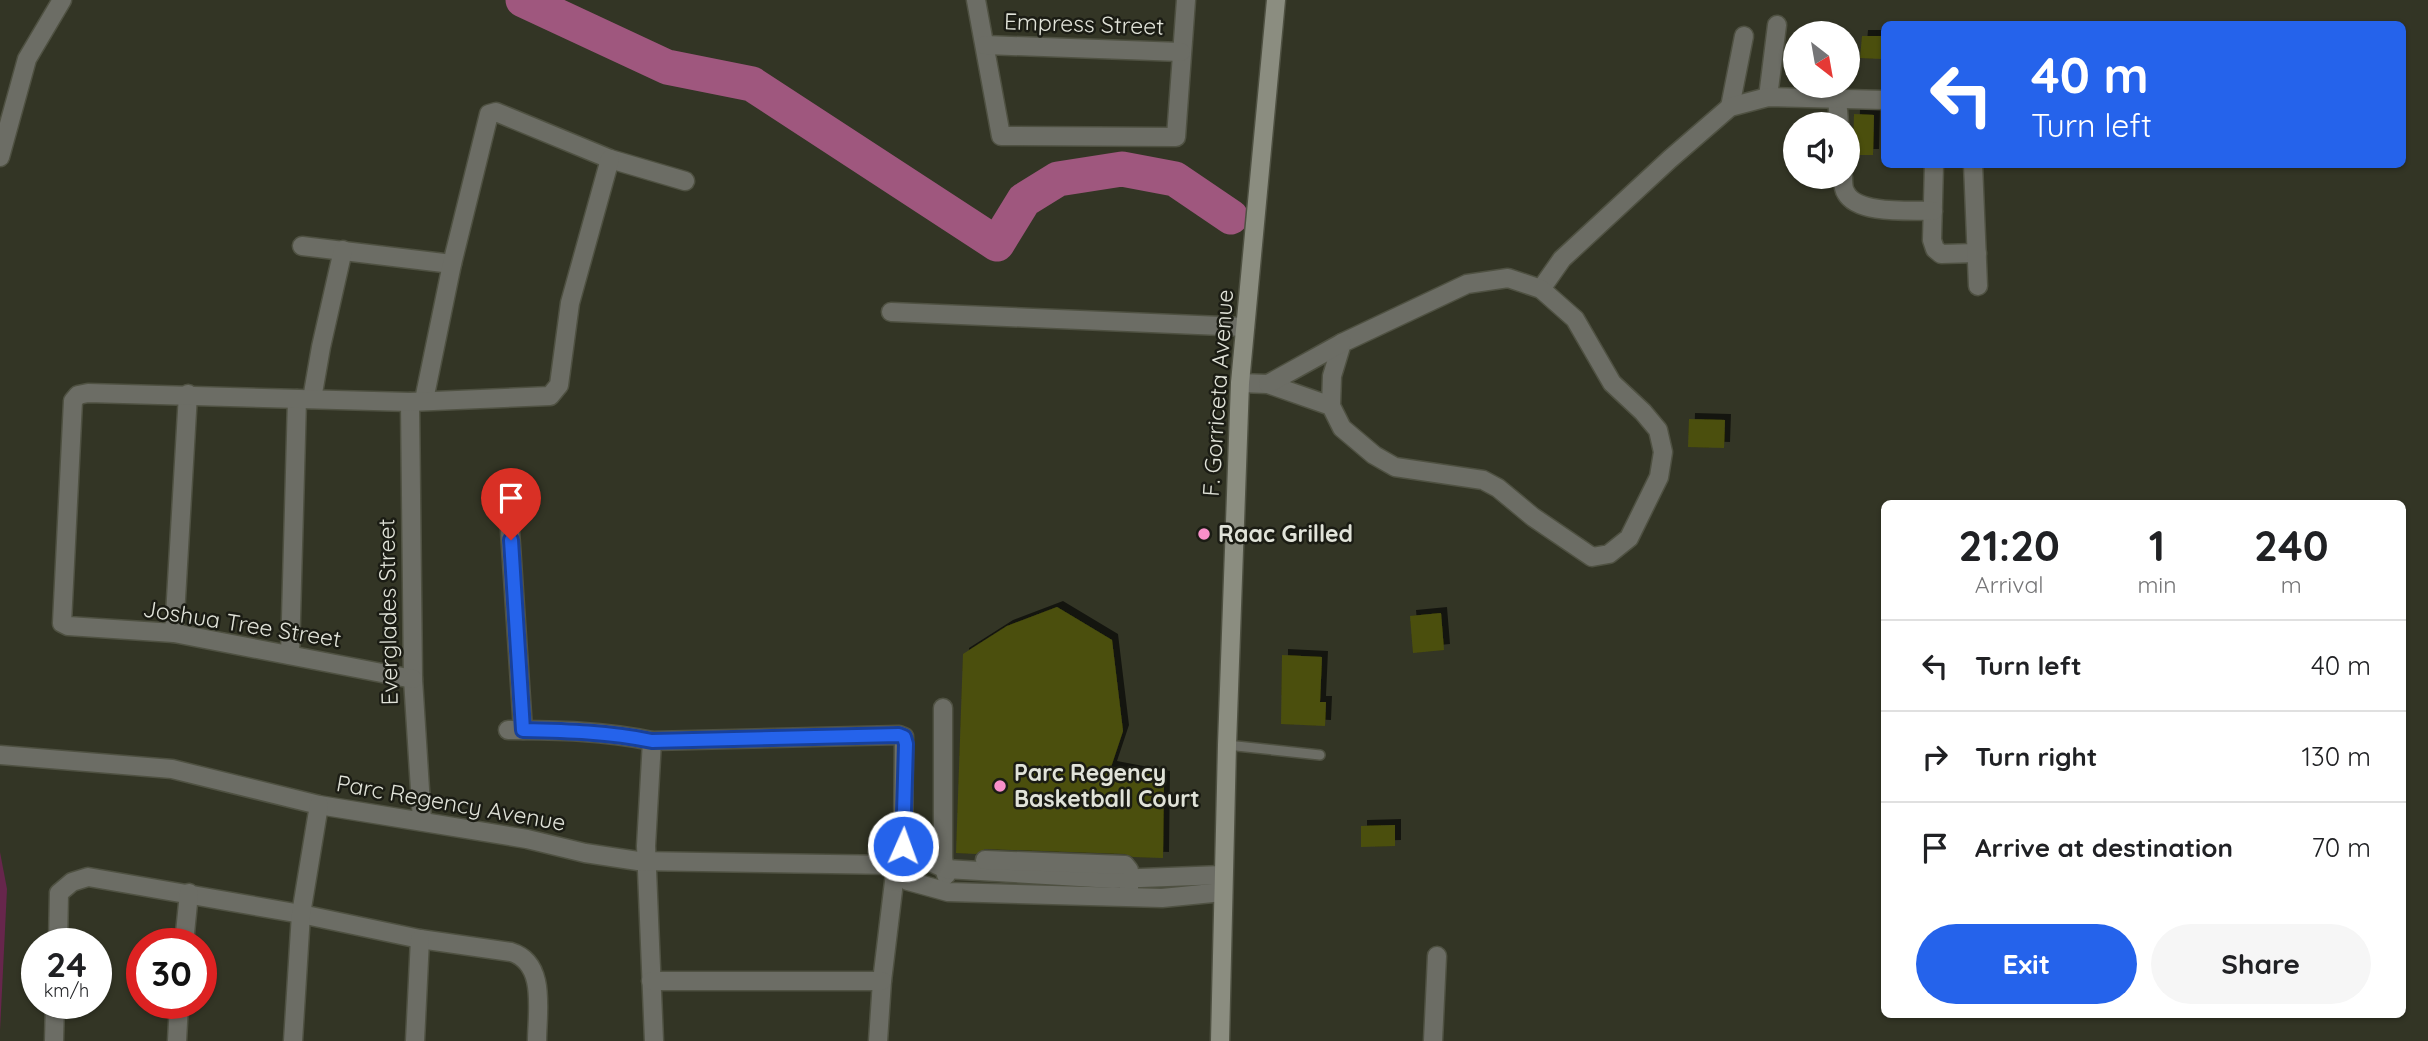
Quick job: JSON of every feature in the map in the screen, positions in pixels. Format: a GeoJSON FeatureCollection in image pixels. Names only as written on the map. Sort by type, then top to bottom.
{"type":"FeatureCollection","features":[{"type":"Feature","properties":{"kind":"main road","name":"F. Gorriceta Avenue"},"geometry":{"type":"LineString","coordinates":[[1220,1041],[1240,383],[1276,0]]}},
{"type":"Feature","properties":{"kind":"street"},"geometry":{"type":"LineString","coordinates":[[0,157],[27,59],[61,0]]}},
{"type":"Feature","properties":{"kind":"street"},"geometry":{"type":"LineString","coordinates":[[976,0],[1001,136],[1176,137],[1186,0]]}},
{"type":"Feature","properties":{"kind":"street"},"geometry":{"type":"LineString","coordinates":[[1768,97],[1777,25]]}},
{"type":"Feature","properties":{"kind":"street"},"geometry":{"type":"LineString","coordinates":[[1730,107],[1744,36]]}},
{"type":"Feature","properties":{"kind":"street","name":"Empress Street"},"geometry":{"type":"LineString","coordinates":[[985,45],[1181,52]]}},
{"type":"Feature","properties":{"kind":"street"},"geometry":{"type":"LineString","coordinates":[[1541,289],[1562,259],[1730,107],[1768,97],[1783,97]]}},
{"type":"Feature","properties":{"kind":"street"},"geometry":{"type":"LineString","coordinates":[[1853,98],[1881,100]]}},
{"type":"Feature","properties":{"kind":"street","name":"Everglades Street"},"geometry":{"type":"LineString","coordinates":[[422,821],[413,680],[417,401],[489,114],[496,112],[610,159]]}},
{"type":"Feature","properties":{"kind":"street"},"geometry":{"type":"LineString","coordinates":[[174,632],[188,394],[417,401],[550,396],[554,394],[560,380],[570,303],[610,159],[685,181]]}},
{"type":"Feature","properties":{"kind":"street"},"geometry":{"type":"LineString","coordinates":[[1934,168],[1932,240],[1935,249],[1941,254],[1978,254]]}},
{"type":"Feature","properties":{"kind":"street"},"geometry":{"type":"LineString","coordinates":[[1973,168],[1978,286]]}},
{"type":"Feature","properties":{"kind":"street"},"geometry":{"type":"LineString","coordinates":[[1844,189],[1856,204],[1874,209],[1933,211]]}},
{"type":"Feature","properties":{"kind":"street"},"geometry":{"type":"LineString","coordinates":[[302,247],[452,264]]}},
{"type":"Feature","properties":{"kind":"street"},"geometry":{"type":"LineString","coordinates":[[290,655],[305,399],[321,347],[343,250]]}},
{"type":"Feature","properties":{"kind":"street"},"geometry":{"type":"LineString","coordinates":[[1268,384],[1342,343],[1467,284],[1508,278],[1541,289],[1574,318],[1605,366],[1612,383],[1658,430],[1663,452],[1659,477],[1629,538],[1609,554],[1592,556],[1483,480],[1395,467],[1374,455],[1342,428],[1331,406],[1332,376],[1342,343]]}},
{"type":"Feature","properties":{"kind":"street"},"geometry":{"type":"LineString","coordinates":[[891,312],[1245,327]]}},
{"type":"Feature","properties":{"kind":"street"},"geometry":{"type":"LineString","coordinates":[[1240,383],[1268,384],[1331,406]]}},
{"type":"Feature","properties":{"kind":"street","name":"Joshua Tree Street"},"geometry":{"type":"LineString","coordinates":[[188,394],[88,393],[75,397],[72,405],[62,623],[68,626],[174,632],[413,680]]}},
{"type":"Feature","properties":{"kind":"street"},"geometry":{"type":"LineString","coordinates":[[507,485],[516,730],[581,730],[652,741],[904,737],[903,846],[897,865],[882,981],[878,1041]]}},
{"type":"Feature","properties":{"kind":"street"},"geometry":{"type":"LineString","coordinates":[[943,708],[945,864],[948,892]]}},
{"type":"Feature","properties":{"kind":"street"},"geometry":{"type":"LineString","coordinates":[[652,741],[646,860],[654,1041]]}},
{"type":"Feature","properties":{"kind":"street","name":"Parc Regency Avenue"},"geometry":{"type":"LineString","coordinates":[[0,755],[172,769],[319,805],[527,839],[585,853],[638,861],[897,865],[926,860],[945,864],[1106,863],[1125,865],[1129,870],[1129,887]]}},
{"type":"Feature","properties":{"kind":"street"},"geometry":{"type":"LineString","coordinates":[[293,1041],[301,914],[319,805]]}},
{"type":"Feature","properties":{"kind":"street"},"geometry":{"type":"LineString","coordinates":[[897,865],[908,880],[948,892],[1223,883]]}},
{"type":"Feature","properties":{"kind":"street"},"geometry":{"type":"LineString","coordinates":[[58,928],[59,893],[72,882],[88,877],[301,914],[420,939],[511,952],[523,957],[536,975],[537,1041]]}},
{"type":"Feature","properties":{"kind":"street"},"geometry":{"type":"LineString","coordinates":[[185,928],[188,893]]}},
{"type":"Feature","properties":{"kind":"street"},"geometry":{"type":"LineString","coordinates":[[415,1041],[420,939]]}},
{"type":"Feature","properties":{"kind":"street"},"geometry":{"type":"LineString","coordinates":[[1433,1041],[1437,956]]}},
{"type":"Feature","properties":{"kind":"street"},"geometry":{"type":"LineString","coordinates":[[651,981],[882,981]]}},
{"type":"Feature","properties":{"kind":"street"},"geometry":{"type":"LineString","coordinates":[[54,1041],[55,1019]]}},
{"type":"Feature","properties":{"kind":"street"},"geometry":{"type":"LineString","coordinates":[[177,1041],[178,1019]]}},
{"type":"Feature","properties":{"kind":"lane"},"geometry":{"type":"LineString","coordinates":[[1227,745],[1320,755]]}},
{"type":"Feature","properties":{"kind":"shaded area"},"geometry":{"type":"Polygon","coordinates":[[[0,852],[7,889],[0,1031],[0,852]]]}},
{"type":"Feature","properties":{"kind":"building"},"geometry":{"type":"Polygon","coordinates":[[[1862,36],[1881,36],[1881,59],[1860,58],[1862,36]]]}},
{"type":"Feature","properties":{"kind":"building"},"geometry":{"type":"Polygon","coordinates":[[[1860,114],[1874,115],[1873,155],[1860,155],[1860,114]]]}},
{"type":"Feature","properties":{"kind":"building"},"geometry":{"type":"Polygon","coordinates":[[[1689,419],[1725,420],[1724,448],[1688,447],[1689,419]]]}},
{"type":"Feature","properties":{"kind":"building"},"geometry":{"type":"Polygon","coordinates":[[[1057,607],[1112,640],[1123,731],[1111,767],[1164,777],[1163,858],[985,849],[976,854],[956,853],[963,654],[1007,626],[1057,607]]]}},
{"type":"Feature","properties":{"kind":"building"},"geometry":{"type":"Polygon","coordinates":[[[1441,613],[1444,650],[1413,653],[1410,616],[1441,613]]]}},
{"type":"Feature","properties":{"kind":"building"},"geometry":{"type":"Polygon","coordinates":[[[1282,655],[1322,657],[1320,702],[1326,702],[1325,726],[1281,724],[1282,655]]]}},
{"type":"Feature","properties":{"kind":"building"},"geometry":{"type":"Polygon","coordinates":[[[1395,825],[1395,846],[1361,847],[1361,826],[1395,825]]]}},
{"type":"Feature","properties":{"kind":"waterway"},"geometry":{"type":"LineString","coordinates":[[523,0],[667,67],[752,84],[997,244],[1024,200],[1058,179],[1122,169],[1175,179],[1231,217]]}},
{"type":"Feature","properties":{"kind":"place","name":"Raac Grilled"},"geometry":{"type":"Point","coordinates":[1204,534]}},
{"type":"Feature","properties":{"kind":"place","name":"Parc Regency Basketball Court"},"geometry":{"type":"Point","coordinates":[1000,786]}},
{"type":"Feature","properties":{"kind":"route"},"geometry":{"type":"LineString","coordinates":[[511,540],[523,730],[581,730],[652,741],[899,735],[904,737],[906,744],[903,846]]}}]}
